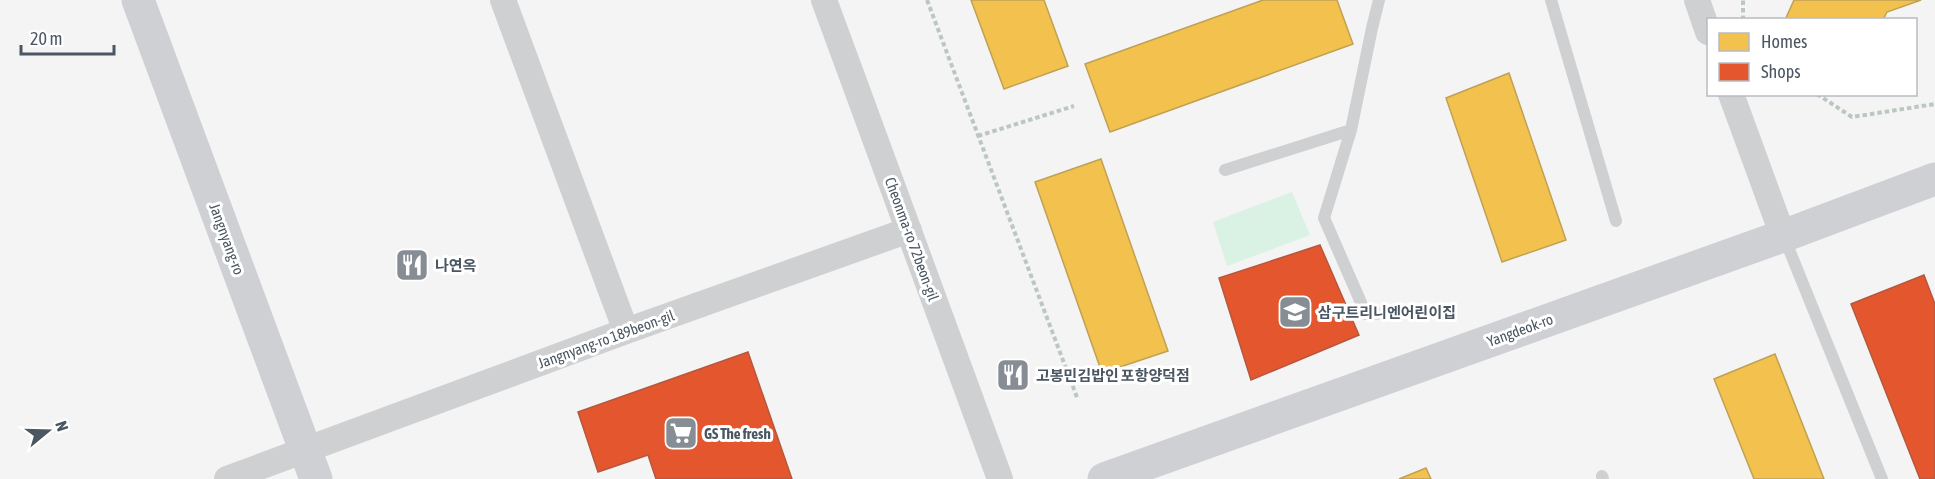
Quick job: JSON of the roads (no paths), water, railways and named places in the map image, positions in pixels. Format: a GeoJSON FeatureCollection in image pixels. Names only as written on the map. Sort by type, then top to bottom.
{"type":"FeatureCollection","features":[{"type":"Feature","properties":{"kind":"street","name":"Jangnyang-ro"},"geometry":{"type":"LineString","coordinates":[[138,0],[310,465]]}},
{"type":"Feature","properties":{"kind":"street"},"geometry":{"type":"LineString","coordinates":[[503,0],[626,331]]}},
{"type":"Feature","properties":{"kind":"street","name":"Cheonma-ro 72beon-gil"},"geometry":{"type":"LineString","coordinates":[[824,0],[1000,479]]}},
{"type":"Feature","properties":{"kind":"street"},"geometry":{"type":"LineString","coordinates":[[1697,0],[1707,29]]}},
{"type":"Feature","properties":{"kind":"street"},"geometry":{"type":"LineString","coordinates":[[1732,96],[1783,236]]}},
{"type":"Feature","properties":{"kind":"street","name":"Yangdeok-ro"},"geometry":{"type":"LineString","coordinates":[[1104,479],[1783,236],[1935,179]]}},
{"type":"Feature","properties":{"kind":"street","name":"Jangnyang-ro 189beon-gil"},"geometry":{"type":"LineString","coordinates":[[228,479],[310,465],[626,331],[909,230]]}},
{"type":"Feature","properties":{"kind":"lane"},"geometry":{"type":"LineString","coordinates":[[1379,0],[1351,130],[1324,218],[1366,314],[1398,314]]}},
{"type":"Feature","properties":{"kind":"lane"},"geometry":{"type":"LineString","coordinates":[[1551,0],[1616,221]]}},
{"type":"Feature","properties":{"kind":"lane"},"geometry":{"type":"LineString","coordinates":[[1226,170],[1351,130]]}},
{"type":"Feature","properties":{"kind":"lane"},"geometry":{"type":"LineString","coordinates":[[1783,236],[1882,479]]}},
{"type":"Feature","properties":{"kind":"place","name":"나연옥"},"geometry":{"type":"Point","coordinates":[412,265]}},
{"type":"Feature","properties":{"kind":"place","name":"삼구트리니엔어린이집"},"geometry":{"type":"Point","coordinates":[1295,312]}},
{"type":"Feature","properties":{"kind":"place","name":"고봉민김밥인 포항양덕점"},"geometry":{"type":"Point","coordinates":[1013,375]}},
{"type":"Feature","properties":{"kind":"place","name":"GS The fresh"},"geometry":{"type":"Point","coordinates":[681,433]}}]}
